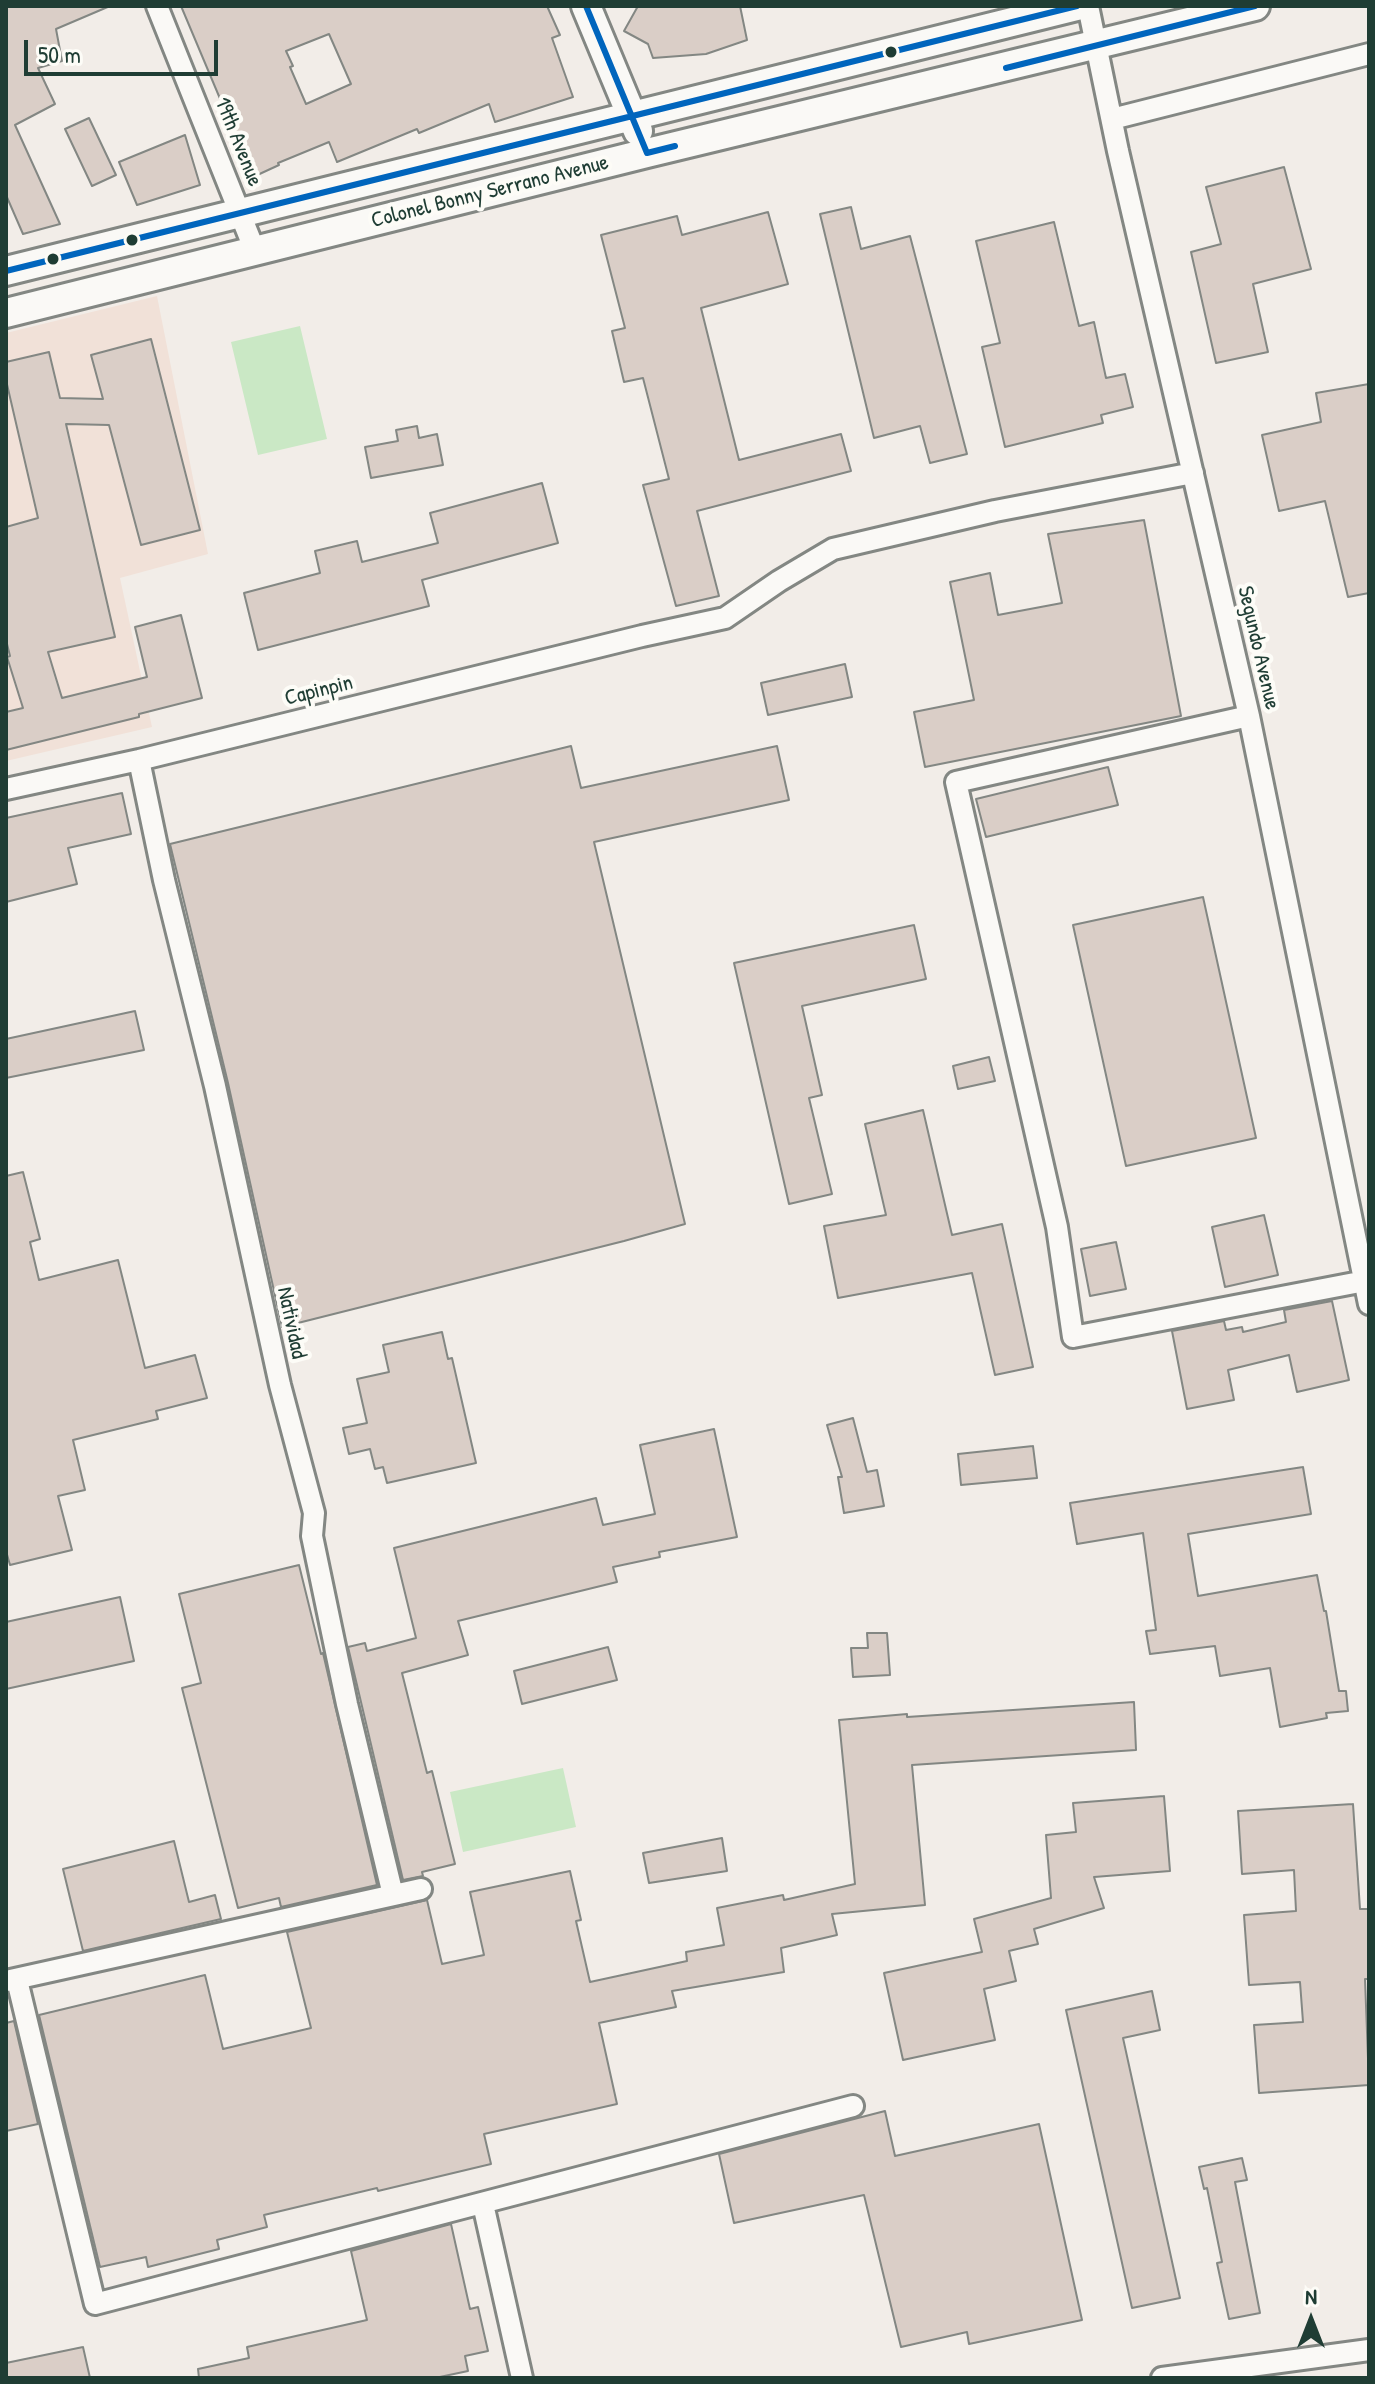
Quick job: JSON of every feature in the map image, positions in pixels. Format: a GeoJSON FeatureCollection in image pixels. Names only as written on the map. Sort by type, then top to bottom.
{"type":"FeatureCollection","features":[{"type":"Feature","properties":{"kind":"main road"},"geometry":{"type":"LineString","coordinates":[[586,6],[647,153]]}},
{"type":"Feature","properties":{"kind":"main road","name":"Colonel Bonny Serrano Avenue"},"geometry":{"type":"LineString","coordinates":[[6,271],[1077,6]]}},
{"type":"Feature","properties":{"kind":"main road","name":"Colonel Bonny Serrano Avenue"},"geometry":{"type":"LineString","coordinates":[[6,313],[1255,6]]}},
{"type":"Feature","properties":{"kind":"street","name":"19th Avenue"},"geometry":{"type":"LineString","coordinates":[[157,6],[255,251]]}},
{"type":"Feature","properties":{"kind":"street","name":"Segundo Avenue"},"geometry":{"type":"LineString","coordinates":[[1088,6],[1249,716],[1369,1304]]}},
{"type":"Feature","properties":{"kind":"street"},"geometry":{"type":"LineString","coordinates":[[1112,119],[1369,54]]}},
{"type":"Feature","properties":{"kind":"street","name":"Capinpin"},"geometry":{"type":"LineString","coordinates":[[6,789],[139,760],[725,618],[833,549],[995,511],[1193,473]]}},
{"type":"Feature","properties":{"kind":"street"},"geometry":{"type":"LineString","coordinates":[[1249,716],[956,782],[1057,1227],[1073,1337],[1365,1281]]}},
{"type":"Feature","properties":{"kind":"street","name":"Natividad"},"geometry":{"type":"LineString","coordinates":[[139,760],[280,1385],[314,1513],[312,1536],[347,1704],[393,1895]]}},
{"type":"Feature","properties":{"kind":"street"},"geometry":{"type":"LineString","coordinates":[[421,1889],[12,1980],[95,2304],[853,2106]]}},
{"type":"Feature","properties":{"kind":"street"},"geometry":{"type":"LineString","coordinates":[[483,2204],[522,2378]]}},
{"type":"Feature","properties":{"kind":"street"},"geometry":{"type":"LineString","coordinates":[[1162,2378],[1369,2350]]}},
{"type":"Feature","properties":{"kind":"shaded area"},"geometry":{"type":"Polygon","coordinates":[[[157,296],[208,554],[120,578],[152,727],[6,761],[6,333],[157,296]]]}},
{"type":"Feature","properties":{"kind":"green space"},"geometry":{"type":"Polygon","coordinates":[[[300,326],[327,439],[258,455],[231,342],[300,326]]]}},
{"type":"Feature","properties":{"kind":"green space"},"geometry":{"type":"Polygon","coordinates":[[[563,1768],[576,1827],[463,1852],[450,1792],[563,1768]]]}},
{"type":"Feature","properties":{"kind":"building"},"geometry":{"type":"Polygon","coordinates":[[[6,6],[110,6],[56,29],[62,61],[38,68],[55,104],[15,125],[60,224],[23,234],[6,195],[6,6]]]}},
{"type":"Feature","properties":{"kind":"building"},"geometry":{"type":"Polygon","coordinates":[[[181,6],[547,6],[560,35],[552,38],[573,97],[495,122],[489,104],[337,162],[329,142],[253,177],[181,6]],[[329,34],[286,51],[306,104],[351,84],[329,34]]]}},
{"type":"Feature","properties":{"kind":"building"},"geometry":{"type":"Polygon","coordinates":[[[638,6],[740,6],[747,40],[706,54],[653,58],[648,44],[624,31],[638,6]]]}},
{"type":"Feature","properties":{"kind":"building"},"geometry":{"type":"Polygon","coordinates":[[[89,118],[116,175],[92,186],[65,129],[89,118]]]}},
{"type":"Feature","properties":{"kind":"building"},"geometry":{"type":"Polygon","coordinates":[[[185,135],[200,185],[137,205],[119,162],[185,135]]]}},
{"type":"Feature","properties":{"kind":"building"},"geometry":{"type":"Polygon","coordinates":[[[1284,167],[1311,269],[1253,284],[1268,352],[1216,363],[1191,252],[1221,244],[1206,187],[1284,167]]]}},
{"type":"Feature","properties":{"kind":"building"},"geometry":{"type":"Polygon","coordinates":[[[851,207],[861,249],[910,236],[967,454],[930,463],[920,426],[874,438],[820,214],[851,207]]]}},
{"type":"Feature","properties":{"kind":"building"},"geometry":{"type":"Polygon","coordinates":[[[768,212],[788,284],[701,308],[739,460],[841,434],[851,471],[697,511],[719,596],[676,606],[643,485],[669,479],[643,378],[624,382],[612,331],[625,328],[601,235],[677,216],[682,235],[768,212]]]}},
{"type":"Feature","properties":{"kind":"building"},"geometry":{"type":"Polygon","coordinates":[[[1054,222],[1079,326],[1094,322],[1106,378],[1125,374],[1133,407],[1101,415],[1103,423],[1005,447],[982,347],[1000,343],[976,241],[1054,222]]]}},
{"type":"Feature","properties":{"kind":"building"},"geometry":{"type":"Polygon","coordinates":[[[151,339],[200,530],[141,545],[109,425],[66,424],[115,637],[48,652],[62,698],[147,677],[135,627],[181,615],[202,698],[6,750],[6,712],[23,708],[7,657],[10,656],[6,640],[6,527],[38,518],[6,380],[6,362],[49,352],[60,398],[103,399],[91,355],[151,339]]]}},
{"type":"Feature","properties":{"kind":"building"},"geometry":{"type":"Polygon","coordinates":[[[1369,384],[1369,593],[1348,597],[1325,501],[1279,511],[1262,435],[1321,422],[1316,393],[1369,384]]]}},
{"type":"Feature","properties":{"kind":"building"},"geometry":{"type":"Polygon","coordinates":[[[417,426],[419,438],[437,434],[443,465],[371,478],[365,447],[398,441],[396,430],[417,426]]]}},
{"type":"Feature","properties":{"kind":"building"},"geometry":{"type":"Polygon","coordinates":[[[542,483],[558,543],[422,580],[429,606],[258,650],[244,593],[320,573],[315,551],[357,541],[362,562],[438,543],[430,513],[542,483]]]}},
{"type":"Feature","properties":{"kind":"building"},"geometry":{"type":"Polygon","coordinates":[[[1144,520],[1181,716],[925,767],[914,712],[974,700],[950,582],[990,573],[998,615],[1062,603],[1048,534],[1144,520]]]}},
{"type":"Feature","properties":{"kind":"building"},"geometry":{"type":"Polygon","coordinates":[[[845,664],[852,697],[768,715],[761,683],[845,664]]]}},
{"type":"Feature","properties":{"kind":"building"},"geometry":{"type":"Polygon","coordinates":[[[571,746],[581,788],[777,746],[789,800],[594,842],[685,1224],[282,1327],[228,1083],[170,844],[571,746]]]}},
{"type":"Feature","properties":{"kind":"building"},"geometry":{"type":"Polygon","coordinates":[[[1108,767],[1118,805],[986,837],[976,799],[1108,767]]]}},
{"type":"Feature","properties":{"kind":"building"},"geometry":{"type":"Polygon","coordinates":[[[122,793],[131,834],[68,848],[77,884],[6,902],[6,818],[122,793]]]}},
{"type":"Feature","properties":{"kind":"building"},"geometry":{"type":"Polygon","coordinates":[[[1203,897],[1256,1138],[1126,1166],[1073,925],[1203,897]]]}},
{"type":"Feature","properties":{"kind":"building"},"geometry":{"type":"Polygon","coordinates":[[[914,925],[926,979],[802,1006],[822,1095],[809,1098],[832,1194],[789,1204],[734,963],[914,925]]]}},
{"type":"Feature","properties":{"kind":"building"},"geometry":{"type":"Polygon","coordinates":[[[135,1011],[144,1050],[6,1078],[6,1039],[135,1011]]]}},
{"type":"Feature","properties":{"kind":"building"},"geometry":{"type":"Polygon","coordinates":[[[989,1057],[995,1081],[958,1089],[953,1066],[989,1057]]]}},
{"type":"Feature","properties":{"kind":"building"},"geometry":{"type":"Polygon","coordinates":[[[923,1110],[952,1235],[1002,1224],[1033,1367],[995,1375],[972,1273],[838,1298],[824,1226],[886,1215],[865,1124],[923,1110]]]}},
{"type":"Feature","properties":{"kind":"building"},"geometry":{"type":"Polygon","coordinates":[[[23,1172],[40,1239],[30,1242],[39,1280],[118,1260],[145,1368],[195,1355],[207,1398],[156,1411],[158,1419],[73,1440],[85,1490],[58,1496],[72,1550],[10,1565],[6,1551],[6,1176],[23,1172]]]}},
{"type":"Feature","properties":{"kind":"building"},"geometry":{"type":"Polygon","coordinates":[[[1264,1215],[1278,1275],[1225,1287],[1212,1227],[1264,1215]]]}},
{"type":"Feature","properties":{"kind":"building"},"geometry":{"type":"Polygon","coordinates":[[[1116,1242],[1126,1289],[1090,1296],[1081,1249],[1116,1242]]]}},
{"type":"Feature","properties":{"kind":"building"},"geometry":{"type":"Polygon","coordinates":[[[1332,1301],[1349,1380],[1297,1392],[1289,1355],[1228,1370],[1234,1400],[1187,1409],[1172,1331],[1224,1321],[1226,1330],[1242,1327],[1243,1332],[1286,1322],[1284,1310],[1332,1301]]]}},
{"type":"Feature","properties":{"kind":"building"},"geometry":{"type":"Polygon","coordinates":[[[442,1332],[448,1359],[452,1358],[476,1463],[387,1483],[383,1467],[375,1469],[370,1449],[349,1454],[343,1428],[367,1423],[357,1379],[389,1372],[383,1345],[442,1332]]]}},
{"type":"Feature","properties":{"kind":"building"},"geometry":{"type":"Polygon","coordinates":[[[853,1418],[867,1472],[877,1470],[884,1506],[844,1513],[838,1477],[842,1477],[827,1425],[853,1418]]]}},
{"type":"Feature","properties":{"kind":"building"},"geometry":{"type":"Polygon","coordinates":[[[714,1429],[737,1537],[659,1552],[660,1557],[613,1567],[617,1582],[458,1621],[468,1655],[402,1673],[427,1773],[432,1771],[455,1864],[403,1880],[348,1647],[365,1643],[367,1651],[416,1638],[394,1548],[596,1498],[603,1525],[655,1514],[640,1445],[714,1429]]]}},
{"type":"Feature","properties":{"kind":"building"},"geometry":{"type":"Polygon","coordinates":[[[1033,1446],[1037,1478],[961,1485],[958,1454],[1033,1446]]]}},
{"type":"Feature","properties":{"kind":"building"},"geometry":{"type":"Polygon","coordinates":[[[1303,1467],[1311,1514],[1188,1534],[1198,1596],[1317,1575],[1339,1691],[1346,1691],[1348,1711],[1326,1713],[1327,1718],[1280,1727],[1270,1668],[1220,1676],[1215,1646],[1150,1654],[1146,1631],[1156,1630],[1143,1533],[1077,1544],[1070,1503],[1303,1467]]]}},
{"type":"Feature","properties":{"kind":"building"},"geometry":{"type":"Polygon","coordinates":[[[299,1565],[323,1653],[377,1885],[281,1907],[279,1898],[238,1908],[182,1688],[201,1683],[179,1594],[299,1565]]]}},
{"type":"Feature","properties":{"kind":"building"},"geometry":{"type":"Polygon","coordinates":[[[120,1597],[134,1661],[6,1689],[6,1622],[120,1597]]]}},
{"type":"Feature","properties":{"kind":"building"},"geometry":{"type":"Polygon","coordinates":[[[867,1633],[887,1633],[890,1675],[853,1677],[851,1648],[868,1648],[867,1633]]]}},
{"type":"Feature","properties":{"kind":"building"},"geometry":{"type":"Polygon","coordinates":[[[608,1647],[617,1680],[522,1704],[514,1671],[608,1647]]]}},
{"type":"Feature","properties":{"kind":"building"},"geometry":{"type":"Polygon","coordinates":[[[1134,1702],[1136,1750],[912,1765],[925,1905],[832,1914],[837,1935],[781,1948],[784,1972],[672,1991],[676,2007],[599,2023],[617,2104],[484,2134],[491,2164],[264,2215],[267,2227],[217,2240],[219,2249],[148,2267],[146,2257],[100,2267],[39,2015],[205,1975],[223,2049],[311,2028],[287,1932],[427,1900],[442,1964],[484,1955],[470,1892],[570,1871],[581,1920],[576,1921],[590,1982],[687,1961],[686,1952],[724,1945],[717,1908],[783,1895],[784,1900],[855,1884],[839,1720],[1134,1702]]]}},
{"type":"Feature","properties":{"kind":"building"},"geometry":{"type":"Polygon","coordinates":[[[1164,1796],[1170,1871],[1094,1877],[1104,1908],[1034,1929],[1038,1944],[1009,1951],[1016,1981],[984,1989],[995,2040],[903,2060],[884,1973],[982,1952],[974,1919],[1051,1898],[1046,1835],[1076,1832],[1073,1803],[1164,1796]]]}},
{"type":"Feature","properties":{"kind":"building"},"geometry":{"type":"Polygon","coordinates":[[[1353,1804],[1360,1909],[1369,1909],[1369,1979],[1365,1979],[1369,2085],[1259,2093],[1254,2025],[1303,2022],[1300,1982],[1249,1985],[1244,1915],[1296,1911],[1294,1870],[1242,1874],[1238,1811],[1353,1804]]]}},
{"type":"Feature","properties":{"kind":"building"},"geometry":{"type":"Polygon","coordinates":[[[722,1838],[727,1871],[649,1883],[643,1853],[722,1838]]]}},
{"type":"Feature","properties":{"kind":"building"},"geometry":{"type":"Polygon","coordinates":[[[174,1841],[189,1902],[215,1895],[221,1919],[83,1951],[63,1869],[174,1841]]]}},
{"type":"Feature","properties":{"kind":"building"},"geometry":{"type":"Polygon","coordinates":[[[1152,1991],[1160,2030],[1123,2038],[1180,2298],[1132,2308],[1066,2010],[1152,1991]]]}},
{"type":"Feature","properties":{"kind":"building"},"geometry":{"type":"Polygon","coordinates":[[[14,2021],[38,2124],[6,2131],[6,2023],[14,2021]]]}},
{"type":"Feature","properties":{"kind":"building"},"geometry":{"type":"Polygon","coordinates":[[[885,2111],[895,2156],[1039,2124],[1082,2320],[969,2344],[967,2332],[901,2347],[864,2195],[734,2223],[719,2154],[885,2111]]]}},
{"type":"Feature","properties":{"kind":"building"},"geometry":{"type":"Polygon","coordinates":[[[1242,2158],[1247,2180],[1235,2182],[1260,2313],[1229,2319],[1217,2263],[1222,2262],[1207,2188],[1204,2189],[1199,2167],[1242,2158]]]}},
{"type":"Feature","properties":{"kind":"building"},"geometry":{"type":"Polygon","coordinates":[[[451,2224],[470,2309],[478,2307],[488,2351],[465,2356],[468,2371],[435,2378],[199,2378],[198,2369],[249,2358],[247,2347],[367,2320],[351,2251],[451,2224]]]}},
{"type":"Feature","properties":{"kind":"building"},"geometry":{"type":"Polygon","coordinates":[[[83,2347],[90,2378],[6,2378],[6,2363],[83,2347]]]}},
{"type":"Feature","properties":{"kind":"transit line"},"geometry":{"type":"LineString","coordinates":[[586,6],[647,153],[675,146]]}},
{"type":"Feature","properties":{"kind":"transit line"},"geometry":{"type":"LineString","coordinates":[[6,271],[1077,6]]}},
{"type":"Feature","properties":{"kind":"transit line"},"geometry":{"type":"LineString","coordinates":[[1006,68],[1255,6]]}}]}
